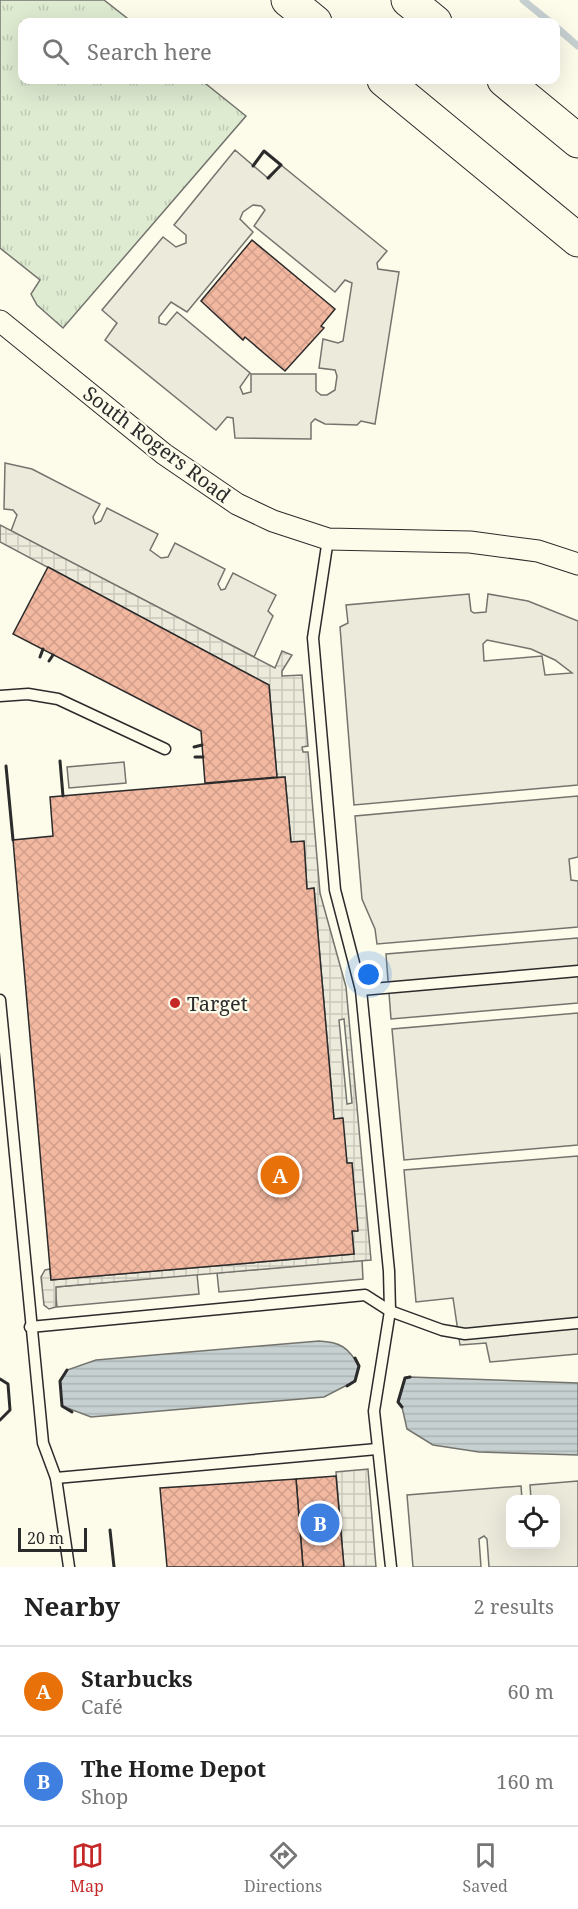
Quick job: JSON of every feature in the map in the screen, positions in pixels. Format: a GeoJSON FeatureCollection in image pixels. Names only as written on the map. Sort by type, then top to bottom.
{"type":"FeatureCollection","features":[{"type":"Feature","properties":{"kind":"highway"},"geometry":{"type":"LineString","coordinates":[[288,0],[310,18]]}},
{"type":"Feature","properties":{"kind":"highway"},"geometry":{"type":"LineString","coordinates":[[408,0],[430,18]]}},
{"type":"Feature","properties":{"kind":"highway"},"geometry":{"type":"LineString","coordinates":[[389,84],[578,240]]}},
{"type":"Feature","properties":{"kind":"highway"},"geometry":{"type":"LineString","coordinates":[[509,84],[578,141]]}},
{"type":"Feature","properties":{"kind":"street","name":"South Rogers Road"},"geometry":{"type":"LineString","coordinates":[[0,321],[164,454],[237,504],[307,534],[328,539],[470,542],[538,551],[578,564]]}},
{"type":"Feature","properties":{"kind":"lane"},"geometry":{"type":"LineString","coordinates":[[328,539],[313,638],[335,890],[361,990],[389,1271],[390,1311],[374,1411],[391,1567]]}},
{"type":"Feature","properties":{"kind":"lane"},"geometry":{"type":"LineString","coordinates":[[0,696],[28,694],[58,699],[165,749]]}},
{"type":"Feature","properties":{"kind":"lane"},"geometry":{"type":"LineString","coordinates":[[361,990],[578,971]]}},
{"type":"Feature","properties":{"kind":"lane"},"geometry":{"type":"LineString","coordinates":[[0,1000],[43,1443],[56,1478],[69,1567]]}},
{"type":"Feature","properties":{"kind":"lane"},"geometry":{"type":"LineString","coordinates":[[30,1327],[365,1295],[390,1311],[442,1330],[465,1334],[578,1323]]}},
{"type":"Feature","properties":{"kind":"lane"},"geometry":{"type":"LineString","coordinates":[[56,1478],[377,1449]]}},
{"type":"Feature","properties":{"kind":"green space"},"geometry":{"type":"Polygon","coordinates":[[[0,0],[104,0],[127,18],[18,18],[18,84],[206,84],[246,116],[63,328],[37,305],[31,294],[40,280],[0,248],[0,0]]]}},
{"type":"Feature","properties":{"kind":"shaded area"},"geometry":{"type":"Polygon","coordinates":[[[235,150],[269,179],[281,165],[387,251],[377,263],[378,269],[399,272],[375,424],[361,421],[357,425],[325,424],[315,419],[311,423],[311,439],[235,438],[233,418],[227,417],[216,430],[105,340],[117,323],[102,310],[163,237],[176,247],[186,243],[186,235],[174,225],[235,150]],[[253,205],[243,212],[240,219],[253,232],[187,312],[171,302],[159,317],[159,323],[166,325],[177,312],[250,373],[240,387],[243,394],[251,392],[251,374],[316,374],[316,391],[321,395],[327,395],[335,390],[337,376],[335,370],[319,368],[323,339],[338,343],[343,341],[352,283],[345,280],[335,292],[254,226],[265,210],[261,206],[253,205]]]}},
{"type":"Feature","properties":{"kind":"shaded area"},"geometry":{"type":"Polygon","coordinates":[[[5,463],[32,469],[100,504],[93,517],[95,524],[101,521],[107,508],[158,534],[150,550],[161,558],[168,557],[175,543],[225,569],[218,584],[221,590],[225,589],[233,573],[276,595],[268,611],[273,616],[254,657],[11,531],[17,515],[13,510],[4,509],[5,463]]]}},
{"type":"Feature","properties":{"kind":"shaded area"},"geometry":{"type":"Polygon","coordinates":[[[0,525],[275,668],[282,651],[292,655],[282,671],[282,676],[302,675],[308,746],[302,747],[303,752],[308,752],[320,893],[346,987],[371,1260],[56,1287],[56,1307],[49,1309],[44,1305],[41,1277],[45,1270],[50,1269],[51,1280],[354,1254],[352,1231],[357,1231],[352,1163],[347,1163],[342,1118],[334,1119],[314,888],[307,889],[304,842],[291,842],[285,777],[277,777],[269,685],[0,542],[0,525]],[[344,1019],[339,1020],[347,1104],[352,1103],[344,1019]]]}},
{"type":"Feature","properties":{"kind":"shaded area"},"geometry":{"type":"Polygon","coordinates":[[[469,594],[471,611],[474,613],[486,612],[488,594],[528,601],[578,621],[578,785],[354,805],[340,627],[348,623],[346,605],[469,594]],[[487,640],[483,644],[484,661],[542,656],[545,675],[572,673],[555,660],[531,649],[487,640]]]}},
{"type":"Feature","properties":{"kind":"shaded area"},"geometry":{"type":"Polygon","coordinates":[[[124,762],[126,783],[69,788],[67,767],[124,762]]]}},
{"type":"Feature","properties":{"kind":"shaded area"},"geometry":{"type":"Polygon","coordinates":[[[578,796],[578,857],[569,859],[571,880],[578,881],[578,927],[377,944],[375,929],[362,899],[355,816],[578,796]]]}},
{"type":"Feature","properties":{"kind":"shaded area"},"geometry":{"type":"Polygon","coordinates":[[[578,938],[578,1003],[391,1019],[386,954],[578,938]]]}},
{"type":"Feature","properties":{"kind":"shaded area"},"geometry":{"type":"Polygon","coordinates":[[[578,1013],[578,1145],[404,1160],[392,1029],[578,1013]]]}},
{"type":"Feature","properties":{"kind":"shaded area"},"geometry":{"type":"Polygon","coordinates":[[[578,1156],[578,1354],[490,1362],[486,1343],[460,1345],[453,1298],[416,1302],[404,1170],[578,1156]]]}},
{"type":"Feature","properties":{"kind":"shaded area"},"geometry":{"type":"Polygon","coordinates":[[[362,1260],[363,1279],[219,1292],[217,1273],[362,1260]]]}},
{"type":"Feature","properties":{"kind":"shaded area"},"geometry":{"type":"Polygon","coordinates":[[[197,1274],[199,1294],[57,1307],[55,1287],[197,1274]]]}},
{"type":"Feature","properties":{"kind":"shaded area"},"geometry":{"type":"Polygon","coordinates":[[[319,1341],[343,1347],[359,1366],[355,1381],[324,1397],[91,1417],[62,1406],[60,1381],[67,1370],[96,1360],[319,1341]]]}},
{"type":"Feature","properties":{"kind":"shaded area"},"geometry":{"type":"Polygon","coordinates":[[[405,1378],[578,1383],[578,1455],[479,1452],[433,1445],[407,1429],[402,1407],[398,1402],[405,1378]]]}},
{"type":"Feature","properties":{"kind":"shaded area"},"geometry":{"type":"Polygon","coordinates":[[[368,1469],[376,1567],[344,1567],[336,1472],[368,1469]]]}},
{"type":"Feature","properties":{"kind":"shaded area"},"geometry":{"type":"Polygon","coordinates":[[[578,1481],[578,1567],[489,1567],[487,1539],[484,1536],[479,1539],[481,1567],[413,1567],[407,1495],[521,1486],[522,1495],[506,1495],[506,1549],[560,1549],[560,1495],[531,1495],[530,1485],[578,1481]]]}},
{"type":"Feature","properties":{"kind":"building"},"geometry":{"type":"Polygon","coordinates":[[[252,240],[335,309],[321,326],[324,328],[285,371],[245,337],[243,340],[201,301],[252,240]]]}},
{"type":"Feature","properties":{"kind":"building"},"geometry":{"type":"Polygon","coordinates":[[[48,567],[269,685],[277,777],[205,783],[201,731],[13,634],[48,567]]]}},
{"type":"Feature","properties":{"kind":"building","name":"Target"},"geometry":{"type":"Polygon","coordinates":[[[285,777],[291,842],[304,841],[307,889],[314,888],[334,1119],[343,1118],[347,1163],[352,1163],[358,1231],[352,1231],[354,1254],[51,1280],[13,840],[53,836],[50,797],[285,777]]]}},
{"type":"Feature","properties":{"kind":"building"},"geometry":{"type":"Polygon","coordinates":[[[336,1476],[344,1567],[303,1567],[296,1479],[336,1476]]]}},
{"type":"Feature","properties":{"kind":"building"},"geometry":{"type":"Polygon","coordinates":[[[296,1479],[303,1567],[167,1567],[160,1488],[296,1479]]]}},
{"type":"Feature","properties":{"kind":"waterway"},"geometry":{"type":"LineString","coordinates":[[523,0],[545,18]]}},
{"type":"Feature","properties":{"kind":"waterway"},"geometry":{"type":"LineString","coordinates":[[560,30],[578,46]]}},
{"type":"Feature","properties":{"kind":"wall"},"geometry":{"type":"LineString","coordinates":[[253,166],[264,151],[281,165],[268,178]]}},
{"type":"Feature","properties":{"kind":"wall"},"geometry":{"type":"LineString","coordinates":[[40,657],[43,649]]}},
{"type":"Feature","properties":{"kind":"wall"},"geometry":{"type":"LineString","coordinates":[[49,661],[53,655]]}},
{"type":"Feature","properties":{"kind":"wall"},"geometry":{"type":"LineString","coordinates":[[194,747],[202,745]]}},
{"type":"Feature","properties":{"kind":"wall"},"geometry":{"type":"LineString","coordinates":[[195,757],[203,757]]}},
{"type":"Feature","properties":{"kind":"wall"},"geometry":{"type":"LineString","coordinates":[[60,761],[63,796]]}},
{"type":"Feature","properties":{"kind":"wall"},"geometry":{"type":"LineString","coordinates":[[6,766],[13,840]]}},
{"type":"Feature","properties":{"kind":"wall"},"geometry":{"type":"LineString","coordinates":[[347,1386],[355,1381],[359,1366],[355,1358]]}},
{"type":"Feature","properties":{"kind":"wall"},"geometry":{"type":"LineString","coordinates":[[67,1370],[60,1381],[62,1406],[72,1412]]}},
{"type":"Feature","properties":{"kind":"wall"},"geometry":{"type":"LineString","coordinates":[[402,1407],[398,1402],[405,1378],[410,1377]]}},
{"type":"Feature","properties":{"kind":"wall"},"geometry":{"type":"LineString","coordinates":[[0,1379],[8,1384],[10,1410],[0,1420]]}},
{"type":"Feature","properties":{"kind":"wall"},"geometry":{"type":"LineString","coordinates":[[110,1530],[114,1567]]}},
{"type":"Feature","properties":{"kind":"place","name":"Target"},"geometry":{"type":"Point","coordinates":[175,1003]}},
{"type":"Feature","properties":{"kind":"place","name":"Starbucks"},"geometry":{"type":"Point","coordinates":[280,1175]}},
{"type":"Feature","properties":{"kind":"place","name":"The Home Depot"},"geometry":{"type":"Point","coordinates":[320,1523]}}]}
